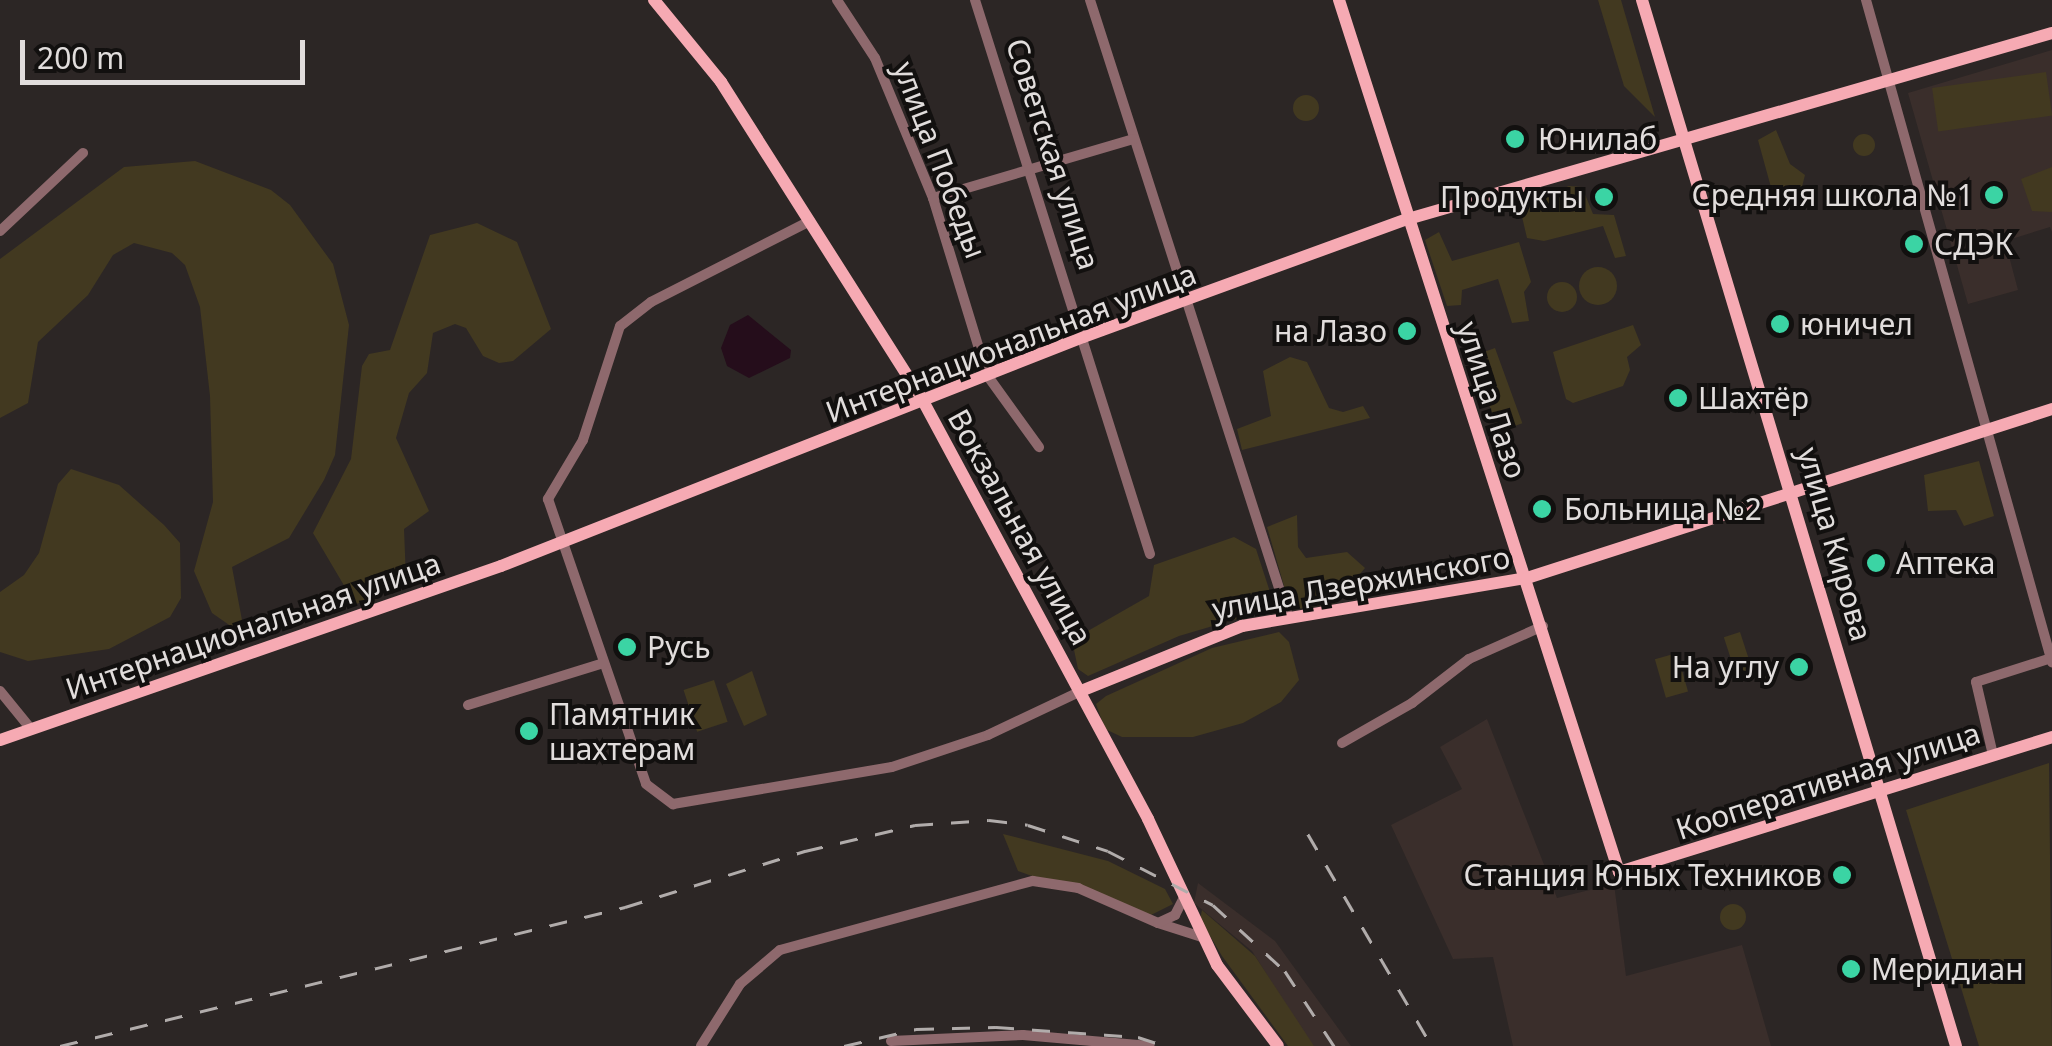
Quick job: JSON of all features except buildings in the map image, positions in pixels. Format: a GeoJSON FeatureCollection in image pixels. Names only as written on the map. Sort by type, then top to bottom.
{"type":"FeatureCollection","features":[{"type":"Feature","properties":{"kind":"main road","name":"Вокзальная улица"},"geometry":{"type":"LineString","coordinates":[[654,0],[722,82],[922,399],[1081,690],[1202,937],[1278,1046]]}},
{"type":"Feature","properties":{"kind":"main road","name":"улица Лазо"},"geometry":{"type":"LineString","coordinates":[[1339,0],[1619,872]]}},
{"type":"Feature","properties":{"kind":"main road","name":"улица Кирова"},"geometry":{"type":"LineString","coordinates":[[1642,0],[1794,495],[1956,1046]]}},
{"type":"Feature","properties":{"kind":"main road","name":"Интернациональная улица"},"geometry":{"type":"LineString","coordinates":[[0,740],[566,542],[1083,337],[1408,219],[2052,33]]}},
{"type":"Feature","properties":{"kind":"main road","name":"улица Дзержинского"},"geometry":{"type":"LineString","coordinates":[[1081,690],[1188,642],[1288,616],[1526,578],[1794,495],[2052,408]]}},
{"type":"Feature","properties":{"kind":"main road","name":"Кооперативная улица"},"geometry":{"type":"LineString","coordinates":[[1619,872],[2052,737]]}},
{"type":"Feature","properties":{"kind":"street","name":"улица Победы"},"geometry":{"type":"LineString","coordinates":[[837,0],[875,58],[933,198],[987,375],[1039,448]]}},
{"type":"Feature","properties":{"kind":"street"},"geometry":{"type":"LineString","coordinates":[[976,1],[993,0]]}},
{"type":"Feature","properties":{"kind":"street"},"geometry":{"type":"LineString","coordinates":[[1090,0],[1182,304],[1288,616]]}},
{"type":"Feature","properties":{"kind":"street"},"geometry":{"type":"LineString","coordinates":[[1866,0],[2051,660],[1976,682],[1993,755]]}},
{"type":"Feature","properties":{"kind":"street","name":"Советская улица"},"geometry":{"type":"LineString","coordinates":[[976,1],[1034,169],[1150,554]]}},
{"type":"Feature","properties":{"kind":"street"},"geometry":{"type":"LineString","coordinates":[[933,198],[1134,139]]}},
{"type":"Feature","properties":{"kind":"street"},"geometry":{"type":"LineString","coordinates":[[0,231],[82,153]]}},
{"type":"Feature","properties":{"kind":"street","name":"улица Дзержинского"},"geometry":{"type":"LineString","coordinates":[[810,222],[651,302],[620,326],[583,440],[548,499],[566,542],[646,784],[673,804],[914,762],[1081,690]]}},
{"type":"Feature","properties":{"kind":"street"},"geometry":{"type":"LineString","coordinates":[[1342,743],[1412,703],[1469,659],[1543,626]]}},
{"type":"Feature","properties":{"kind":"street"},"geometry":{"type":"LineString","coordinates":[[468,705],[604,663]]}},
{"type":"Feature","properties":{"kind":"street"},"geometry":{"type":"LineString","coordinates":[[0,691],[31,728]]}},
{"type":"Feature","properties":{"kind":"street"},"geometry":{"type":"LineString","coordinates":[[700,1046],[740,984],[770,954],[994,890],[1056,882],[1202,937]]}},
{"type":"Feature","properties":{"kind":"street"},"geometry":{"type":"LineString","coordinates":[[1158,923],[1175,915],[1184,896]]}},
{"type":"Feature","properties":{"kind":"street"},"geometry":{"type":"LineString","coordinates":[[891,1042],[1024,1035],[1150,1046]]}},
{"type":"Feature","properties":{"kind":"shaded area"},"geometry":{"type":"Polygon","coordinates":[[[1598,0],[1621,0],[1655,117],[1624,86],[1598,0]]]}},
{"type":"Feature","properties":{"kind":"shaded area","name":"Средняя школа №1"},"geometry":{"type":"Polygon","coordinates":[[[2052,50],[2052,232],[2050,227],[2005,241],[2018,290],[1968,304],[1908,93],[2052,50]]]}},
{"type":"Feature","properties":{"kind":"shaded area"},"geometry":{"type":"Polygon","coordinates":[[[2046,72],[2052,116],[1938,132],[1932,88],[2046,72]]]}},
{"type":"Feature","properties":{"kind":"shaded area"},"geometry":{"type":"Polygon","coordinates":[[[1306,95],[1315,99],[1319,108],[1315,117],[1306,121],[1297,117],[1293,108],[1297,99],[1306,95]]]}},
{"type":"Feature","properties":{"kind":"shaded area"},"geometry":{"type":"Polygon","coordinates":[[[1776,130],[1790,164],[1805,175],[1800,195],[1789,204],[1772,191],[1758,140],[1776,130]]]}},
{"type":"Feature","properties":{"kind":"shaded area"},"geometry":{"type":"Polygon","coordinates":[[[1860,134],[1868,134],[1875,145],[1868,156],[1860,156],[1853,149],[1853,141],[1860,134]]]}},
{"type":"Feature","properties":{"kind":"shaded area"},"geometry":{"type":"Polygon","coordinates":[[[195,161],[271,190],[290,205],[333,264],[349,325],[335,455],[324,480],[289,538],[232,567],[245,636],[212,613],[194,571],[213,502],[210,396],[200,307],[185,265],[172,253],[134,243],[113,255],[88,295],[38,342],[28,403],[0,418],[0,259],[124,167],[195,161]]]}},
{"type":"Feature","properties":{"kind":"shaded area"},"geometry":{"type":"Polygon","coordinates":[[[2052,167],[2052,212],[2032,211],[2021,179],[2052,167]]]}},
{"type":"Feature","properties":{"kind":"shaded area"},"geometry":{"type":"Polygon","coordinates":[[[1569,186],[1582,187],[1593,214],[1614,215],[1626,256],[1615,258],[1603,226],[1544,241],[1527,238],[1519,204],[1569,186]]]}},
{"type":"Feature","properties":{"kind":"shaded area"},"geometry":{"type":"Polygon","coordinates":[[[477,223],[517,242],[551,329],[513,361],[499,363],[483,356],[466,328],[455,324],[433,333],[427,373],[409,393],[396,438],[429,511],[404,529],[406,579],[388,576],[378,599],[355,604],[313,533],[351,459],[362,366],[369,354],[390,350],[430,235],[477,223]]]}},
{"type":"Feature","properties":{"kind":"shaded area"},"geometry":{"type":"Polygon","coordinates":[[[1439,232],[1452,261],[1519,242],[1531,282],[1524,292],[1529,321],[1512,323],[1498,279],[1462,290],[1461,305],[1447,306],[1425,240],[1439,232]]]}},
{"type":"Feature","properties":{"kind":"shaded area"},"geometry":{"type":"Polygon","coordinates":[[[1598,267],[1611,273],[1617,286],[1611,299],[1598,305],[1585,299],[1579,286],[1585,273],[1598,267]]]}},
{"type":"Feature","properties":{"kind":"shaded area"},"geometry":{"type":"Polygon","coordinates":[[[1562,282],[1573,286],[1577,297],[1573,308],[1562,312],[1551,308],[1547,297],[1551,286],[1562,282]]]}},
{"type":"Feature","properties":{"kind":"shaded area"},"geometry":{"type":"Polygon","coordinates":[[[748,315],[791,350],[790,358],[749,378],[727,366],[721,348],[730,325],[748,315]]]}},
{"type":"Feature","properties":{"kind":"shaded area"},"geometry":{"type":"Polygon","coordinates":[[[1633,325],[1641,345],[1627,357],[1630,370],[1623,386],[1573,403],[1566,399],[1553,352],[1633,325]]]}},
{"type":"Feature","properties":{"kind":"shaded area"},"geometry":{"type":"Polygon","coordinates":[[[1495,348],[1522,423],[1499,432],[1472,357],[1495,348]]]}},
{"type":"Feature","properties":{"kind":"shaded area"},"geometry":{"type":"Polygon","coordinates":[[[1290,357],[1307,362],[1329,408],[1343,412],[1363,406],[1370,418],[1242,450],[1237,429],[1271,416],[1263,371],[1290,357]]]}},
{"type":"Feature","properties":{"kind":"shaded area"},"geometry":{"type":"Polygon","coordinates":[[[1979,461],[1994,516],[1964,526],[1956,510],[1928,511],[1924,475],[1979,461]]]}},
{"type":"Feature","properties":{"kind":"shaded area"},"geometry":{"type":"Polygon","coordinates":[[[71,469],[119,485],[180,543],[181,598],[170,617],[109,649],[28,661],[0,652],[0,592],[24,575],[39,553],[58,484],[71,469]]]}},
{"type":"Feature","properties":{"kind":"shaded area"},"geometry":{"type":"Polygon","coordinates":[[[1297,515],[1298,547],[1306,558],[1347,552],[1365,568],[1336,603],[1297,609],[1289,603],[1267,527],[1297,515]]]}},
{"type":"Feature","properties":{"kind":"shaded area"},"geometry":{"type":"Polygon","coordinates":[[[1234,537],[1256,549],[1270,592],[1267,610],[1179,636],[1088,676],[1078,669],[1072,640],[1149,596],[1154,565],[1234,537]]]}},
{"type":"Feature","properties":{"kind":"shaded area"},"geometry":{"type":"Polygon","coordinates":[[[1279,632],[1289,642],[1299,680],[1281,702],[1243,723],[1193,737],[1122,737],[1105,729],[1096,704],[1106,696],[1212,648],[1279,632]]]}},
{"type":"Feature","properties":{"kind":"shaded area"},"geometry":{"type":"Polygon","coordinates":[[[1740,632],[1752,670],[1736,675],[1724,637],[1740,632]]]}},
{"type":"Feature","properties":{"kind":"shaded area"},"geometry":{"type":"Polygon","coordinates":[[[1677,653],[1688,691],[1666,698],[1655,659],[1677,653]]]}},
{"type":"Feature","properties":{"kind":"shaded area"},"geometry":{"type":"Polygon","coordinates":[[[752,671],[767,715],[744,726],[726,684],[752,671]]]}},
{"type":"Feature","properties":{"kind":"shaded area"},"geometry":{"type":"Polygon","coordinates":[[[714,680],[728,722],[697,732],[684,690],[714,680]]]}},
{"type":"Feature","properties":{"kind":"shaded area"},"geometry":{"type":"Polygon","coordinates":[[[1487,719],[1557,898],[1614,884],[1626,976],[1742,945],[1771,1046],[1513,1046],[1493,957],[1453,959],[1391,825],[1462,789],[1440,747],[1487,719]]]}},
{"type":"Feature","properties":{"kind":"shaded area"},"geometry":{"type":"Polygon","coordinates":[[[2049,763],[2052,1046],[1979,1046],[1906,810],[2049,763]]]}},
{"type":"Feature","properties":{"kind":"shaded area"},"geometry":{"type":"Polygon","coordinates":[[[1003,834],[1108,861],[1165,889],[1173,904],[1147,917],[1018,871],[1003,834]]]}},
{"type":"Feature","properties":{"kind":"shaded area"},"geometry":{"type":"Polygon","coordinates":[[[1198,883],[1275,941],[1351,1046],[1312,1046],[1252,951],[1194,903],[1198,883]]]}},
{"type":"Feature","properties":{"kind":"shaded area"},"geometry":{"type":"Polygon","coordinates":[[[1733,904],[1742,908],[1746,917],[1742,926],[1733,930],[1724,926],[1720,917],[1724,908],[1733,904]]]}},
{"type":"Feature","properties":{"kind":"shaded area"},"geometry":{"type":"Polygon","coordinates":[[[1202,910],[1255,956],[1314,1046],[1288,1046],[1222,956],[1200,919],[1202,910]]]}},
{"type":"Feature","properties":{"kind":"railway"},"geometry":{"type":"LineString","coordinates":[[60,1046],[625,907],[805,851],[915,825],[989,820],[1028,825],[1108,851],[1213,905],[1285,971],[1334,1046]]}},
{"type":"Feature","properties":{"kind":"railway"},"geometry":{"type":"LineString","coordinates":[[1308,834],[1432,1046]]}},
{"type":"Feature","properties":{"kind":"railway"},"geometry":{"type":"LineString","coordinates":[[844,1046],[916,1029],[996,1027],[1138,1037],[1166,1046]]}},
{"type":"Feature","properties":{"kind":"place","name":"Юнилаб"},"geometry":{"type":"Point","coordinates":[1515,139]}},
{"type":"Feature","properties":{"kind":"place","name":"Средняя школа №1"},"geometry":{"type":"Point","coordinates":[1994,195]}},
{"type":"Feature","properties":{"kind":"place","name":"Продукты"},"geometry":{"type":"Point","coordinates":[1604,197]}},
{"type":"Feature","properties":{"kind":"place","name":"СДЭК"},"geometry":{"type":"Point","coordinates":[1914,244]}},
{"type":"Feature","properties":{"kind":"place","name":"юничел"},"geometry":{"type":"Point","coordinates":[1780,324]}},
{"type":"Feature","properties":{"kind":"place","name":"на Лазо"},"geometry":{"type":"Point","coordinates":[1407,331]}},
{"type":"Feature","properties":{"kind":"place","name":"Шахтёр"},"geometry":{"type":"Point","coordinates":[1678,398]}},
{"type":"Feature","properties":{"kind":"place","name":"Больница №2"},"geometry":{"type":"Point","coordinates":[1542,509]}},
{"type":"Feature","properties":{"kind":"place","name":"Аптека"},"geometry":{"type":"Point","coordinates":[1876,563]}},
{"type":"Feature","properties":{"kind":"place","name":"Русь"},"geometry":{"type":"Point","coordinates":[627,647]}},
{"type":"Feature","properties":{"kind":"place","name":"На углу"},"geometry":{"type":"Point","coordinates":[1799,667]}},
{"type":"Feature","properties":{"kind":"place","name":"Памятник шахтерам"},"geometry":{"type":"Point","coordinates":[529,731]}},
{"type":"Feature","properties":{"kind":"place","name":"Станция Юных Техников"},"geometry":{"type":"Point","coordinates":[1842,875]}},
{"type":"Feature","properties":{"kind":"place","name":"Меридиан"},"geometry":{"type":"Point","coordinates":[1851,969]}}]}
